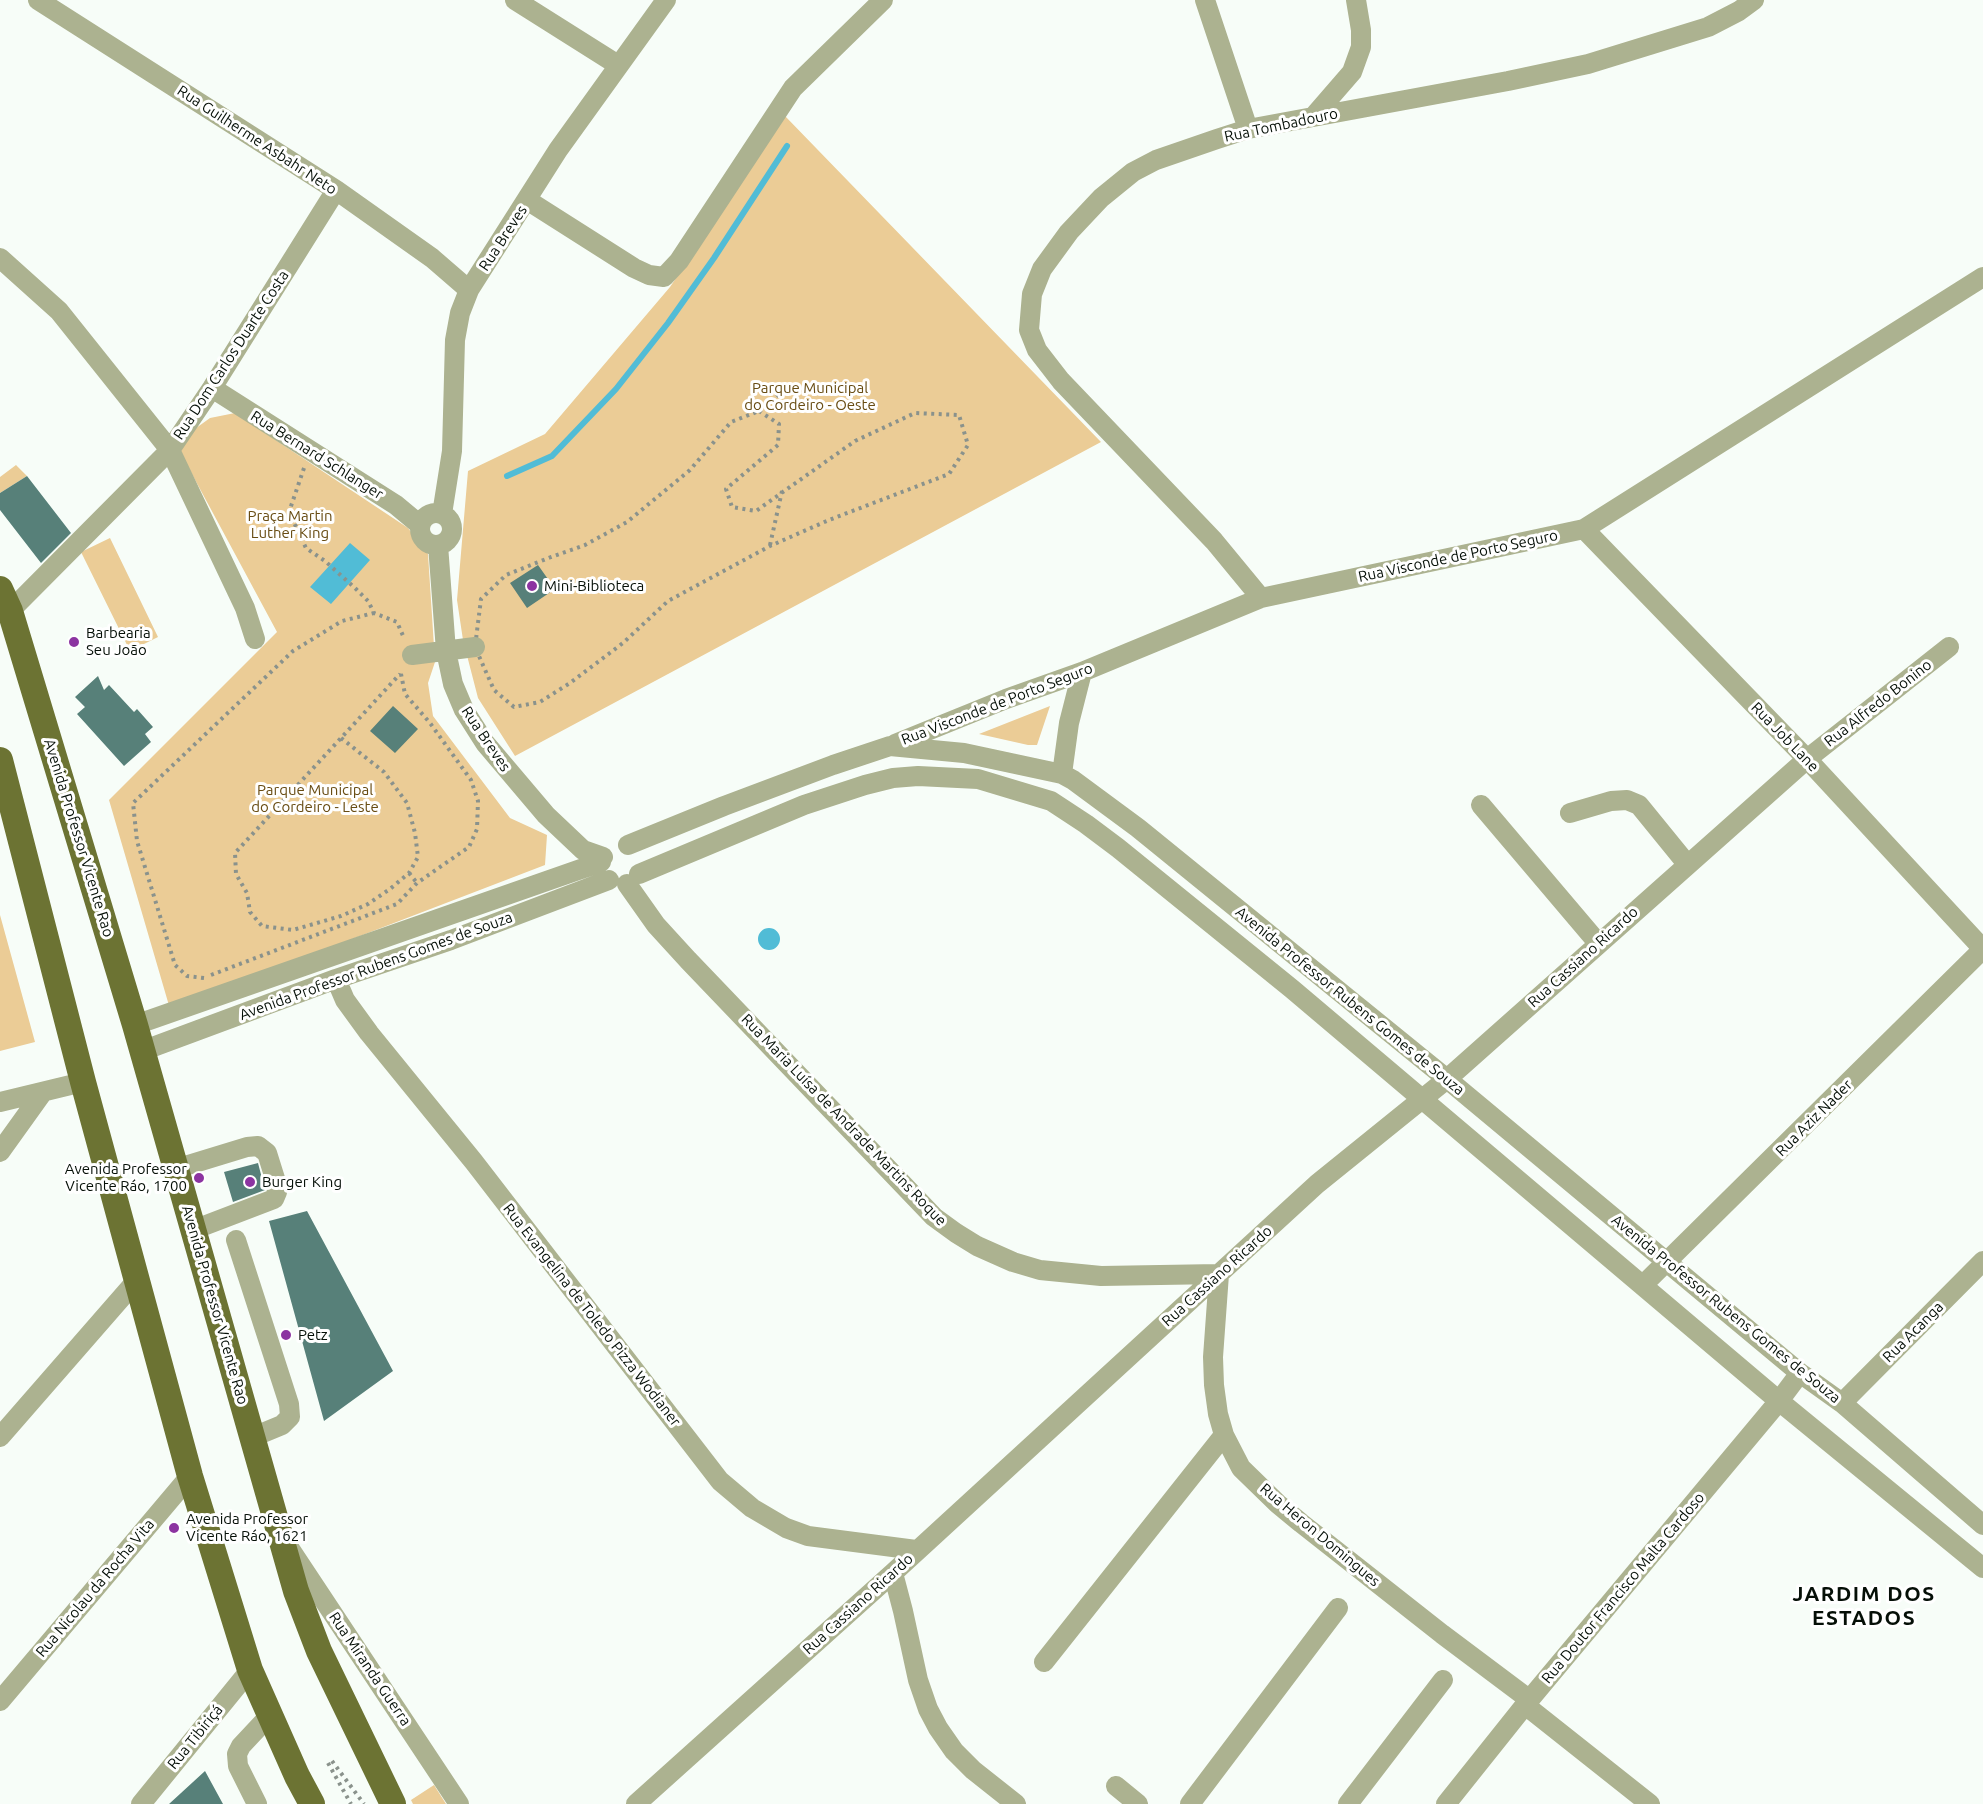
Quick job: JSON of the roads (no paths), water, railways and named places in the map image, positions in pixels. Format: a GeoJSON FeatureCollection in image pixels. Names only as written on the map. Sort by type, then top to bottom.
{"type":"FeatureCollection","features":[{"type":"Feature","properties":{"kind":"main road","name":"Avenida Professor Vicente Rao"},"geometry":{"type":"LineString","coordinates":[[5,600],[135,1025],[296,1591],[319,1651],[393,1804]]}},
{"type":"Feature","properties":{"kind":"main road"},"geometry":{"type":"LineString","coordinates":[[0,760],[83,1082],[190,1476],[250,1670],[297,1776],[312,1804]]}},
{"type":"Feature","properties":{"kind":"street","name":"Rua Guilherme Asbahr Neto"},"geometry":{"type":"LineString","coordinates":[[38,0],[336,190],[432,258],[469,290]]}},
{"type":"Feature","properties":{"kind":"street"},"geometry":{"type":"LineString","coordinates":[[515,0],[618,65]]}},
{"type":"Feature","properties":{"kind":"street","name":"Rua Breves"},"geometry":{"type":"LineString","coordinates":[[442,514],[452,451],[455,340],[460,313],[469,290],[558,150],[666,0]]}},
{"type":"Feature","properties":{"kind":"street"},"geometry":{"type":"LineString","coordinates":[[528,200],[634,268],[648,275],[664,277],[679,261],[778,107],[793,88],[883,0]]}},
{"type":"Feature","properties":{"kind":"street"},"geometry":{"type":"LineString","coordinates":[[1205,0],[1248,129]]}},
{"type":"Feature","properties":{"kind":"street"},"geometry":{"type":"LineString","coordinates":[[1313,117],[1352,72],[1361,47],[1356,0]]}},
{"type":"Feature","properties":{"kind":"street","name":"Rua Tombadouro"},"geometry":{"type":"LineString","coordinates":[[1261,598],[1214,541],[1053,372],[1037,350],[1029,330],[1032,294],[1042,268],[1069,232],[1101,198],[1133,172],[1156,159],[1248,129],[1588,64],[1708,27],[1754,0]]}},
{"type":"Feature","properties":{"kind":"street","name":"Rua Dom Carlos Duarte Costa"},"geometry":{"type":"LineString","coordinates":[[5,600],[170,450],[212,388],[336,190]]}},
{"type":"Feature","properties":{"kind":"street"},"geometry":{"type":"LineString","coordinates":[[0,258],[59,311],[170,450],[245,608],[255,639]]}},
{"type":"Feature","properties":{"kind":"street","name":"Rua Visconde de Porto Seguro"},"geometry":{"type":"LineString","coordinates":[[890,746],[1006,699],[1082,672],[1261,598],[1584,529],[1983,277]]}},
{"type":"Feature","properties":{"kind":"street","name":"Rua Bernard Schlanger"},"geometry":{"type":"LineString","coordinates":[[212,388],[396,505],[420,525]]}},
{"type":"Feature","properties":{"kind":"street"},"geometry":{"type":"LineString","coordinates":[[431,513],[442,514],[450,520],[452,530],[447,540],[438,545],[428,543],[421,535],[422,519],[431,513]]}},
{"type":"Feature","properties":{"kind":"street","name":"Rua Job Lane"},"geometry":{"type":"LineString","coordinates":[[1584,529],[1807,759],[1983,949]]}},
{"type":"Feature","properties":{"kind":"street","name":"Rua Breves"},"geometry":{"type":"LineString","coordinates":[[438,545],[446,651],[453,684],[464,710],[485,743],[523,790],[577,846],[602,859]]}},
{"type":"Feature","properties":{"kind":"street"},"geometry":{"type":"LineString","coordinates":[[412,655],[475,647]]}},
{"type":"Feature","properties":{"kind":"street","name":"Rua Alfredo Bonino"},"geometry":{"type":"LineString","coordinates":[[1807,759],[1949,647]]}},
{"type":"Feature","properties":{"kind":"street"},"geometry":{"type":"LineString","coordinates":[[1062,774],[1069,723],[1082,672]]}},
{"type":"Feature","properties":{"kind":"street","name":"Avenida Professor Rubens Gomes de Souza"},"geometry":{"type":"LineString","coordinates":[[628,845],[746,798],[890,746],[964,753],[1062,774],[1138,828],[1447,1079],[1800,1373],[1842,1403],[1981,1518]]}},
{"type":"Feature","properties":{"kind":"street","name":"Rua Cassiano Ricardo"},"geometry":{"type":"LineString","coordinates":[[636,1804],[893,1573],[1317,1185],[1447,1079],[1807,759]]}},
{"type":"Feature","properties":{"kind":"street","name":"Avenida Professor Rubens Gomes de Souza"},"geometry":{"type":"LineString","coordinates":[[142,1051],[336,980],[625,879],[804,805],[865,785],[893,778],[918,776],[978,778],[1051,801],[1118,848],[1292,989],[1779,1401],[1983,1568]]}},
{"type":"Feature","properties":{"kind":"street"},"geometry":{"type":"LineString","coordinates":[[1570,813],[1611,801],[1627,800],[1639,806],[1688,864]]}},
{"type":"Feature","properties":{"kind":"street"},"geometry":{"type":"LineString","coordinates":[[1086,824],[1100,817],[1102,801]]}},
{"type":"Feature","properties":{"kind":"street"},"geometry":{"type":"LineString","coordinates":[[1481,805],[1598,943]]}},
{"type":"Feature","properties":{"kind":"street"},"geometry":{"type":"LineString","coordinates":[[1118,848],[1120,836],[1128,830],[1138,828]]}},
{"type":"Feature","properties":{"kind":"street"},"geometry":{"type":"LineString","coordinates":[[628,845],[634,848],[641,857],[642,863],[625,879],[604,875],[602,859],[610,847],[628,845]]}},
{"type":"Feature","properties":{"kind":"street","name":"Avenida Professor Rubens Gomes de Souza"},"geometry":{"type":"LineString","coordinates":[[135,1025],[602,859]]}},
{"type":"Feature","properties":{"kind":"street","name":"Rua Maria Luísa de Andrade Martins Roque"},"geometry":{"type":"LineString","coordinates":[[625,879],[656,925],[688,960],[934,1217],[956,1233],[995,1254],[1040,1270],[1101,1276],[1219,1274]]}},
{"type":"Feature","properties":{"kind":"street","name":"Rua Aziz Nader"},"geometry":{"type":"LineString","coordinates":[[1643,1285],[1668,1263],[1983,949]]}},
{"type":"Feature","properties":{"kind":"street","name":"Rua Evangelina de Toledo Pizza Wodianer"},"geometry":{"type":"LineString","coordinates":[[336,980],[345,1000],[369,1033],[467,1154],[720,1480],[752,1508],[786,1528],[808,1536],[916,1550]]}},
{"type":"Feature","properties":{"kind":"street"},"geometry":{"type":"LineString","coordinates":[[0,1102],[83,1082]]}},
{"type":"Feature","properties":{"kind":"street"},"geometry":{"type":"LineString","coordinates":[[0,1152],[43,1092]]}},
{"type":"Feature","properties":{"kind":"street"},"geometry":{"type":"LineString","coordinates":[[176,1169],[247,1147],[258,1146],[267,1153],[277,1185],[274,1199],[193,1230]]}},
{"type":"Feature","properties":{"kind":"street"},"geometry":{"type":"LineString","coordinates":[[236,1240],[290,1404],[291,1417],[282,1425],[253,1437]]}},
{"type":"Feature","properties":{"kind":"street","name":"Rua Acanga"},"geometry":{"type":"LineString","coordinates":[[1842,1403],[1983,1261]]}},
{"type":"Feature","properties":{"kind":"street","name":"Rua Heron Domingues"},"geometry":{"type":"LineString","coordinates":[[1219,1274],[1213,1357],[1218,1414],[1224,1435],[1241,1468],[1278,1504],[1528,1702],[1650,1804]]}},
{"type":"Feature","properties":{"kind":"street"},"geometry":{"type":"LineString","coordinates":[[0,1437],[136,1281]]}},
{"type":"Feature","properties":{"kind":"street","name":"Rua Doutor Francisco Malta Cardoso"},"geometry":{"type":"LineString","coordinates":[[1446,1804],[1800,1373]]}},
{"type":"Feature","properties":{"kind":"street"},"geometry":{"type":"LineString","coordinates":[[1044,1662],[1224,1435]]}},
{"type":"Feature","properties":{"kind":"street","name":"Rua Nicolau da Rocha Vita"},"geometry":{"type":"LineString","coordinates":[[0,1701],[190,1476]]}},
{"type":"Feature","properties":{"kind":"street","name":"Rua Miranda Guerra"},"geometry":{"type":"LineString","coordinates":[[281,1535],[459,1804]]}},
{"type":"Feature","properties":{"kind":"street"},"geometry":{"type":"LineString","coordinates":[[893,1573],[920,1688],[938,1728],[954,1751],[973,1770],[1016,1804]]}},
{"type":"Feature","properties":{"kind":"street"},"geometry":{"type":"LineString","coordinates":[[1190,1804],[1338,1608]]}},
{"type":"Feature","properties":{"kind":"street","name":"Rua Tibiriçá"},"geometry":{"type":"LineString","coordinates":[[141,1804],[250,1670]]}},
{"type":"Feature","properties":{"kind":"street"},"geometry":{"type":"LineString","coordinates":[[1348,1804],[1443,1680]]}},
{"type":"Feature","properties":{"kind":"street"},"geometry":{"type":"LineString","coordinates":[[257,1804],[238,1766],[237,1754],[241,1746],[270,1715]]}},
{"type":"Feature","properties":{"kind":"street"},"geometry":{"type":"LineString","coordinates":[[1116,1786],[1138,1804]]}},
{"type":"Feature","properties":{"kind":"water"},"geometry":{"type":"Polygon","coordinates":[[[350,543],[370,560],[331,604],[310,587],[350,543]]]}},
{"type":"Feature","properties":{"kind":"water"},"geometry":{"type":"Polygon","coordinates":[[[769,928],[777,931],[780,939],[777,947],[769,950],[761,947],[758,939],[761,931],[769,928]]]}},
{"type":"Feature","properties":{"kind":"waterway"},"geometry":{"type":"LineString","coordinates":[[507,476],[552,456],[616,389],[668,323],[714,258],[787,146]]}},
{"type":"Feature","properties":{"kind":"place","name":"Mini-Biblioteca"},"geometry":{"type":"Point","coordinates":[532,586]}},
{"type":"Feature","properties":{"kind":"place","name":"Barbearia Seu João"},"geometry":{"type":"Point","coordinates":[74,642]}},
{"type":"Feature","properties":{"kind":"place","name":"Avenida Professor Vicente Ráo, 1700"},"geometry":{"type":"Point","coordinates":[199,1178]}},
{"type":"Feature","properties":{"kind":"place","name":"Burger King"},"geometry":{"type":"Point","coordinates":[250,1182]}},
{"type":"Feature","properties":{"kind":"place","name":"Petz"},"geometry":{"type":"Point","coordinates":[286,1335]}},
{"type":"Feature","properties":{"kind":"place","name":"Avenida Professor Vicente Ráo, 1621"},"geometry":{"type":"Point","coordinates":[174,1528]}},
{"type":"Feature","properties":{"kind":"district","name":"JARDIM DOS ESTADOS"},"geometry":{"type":"Point","coordinates":[1864,1606]}},
{"type":"Feature","properties":{"kind":"park label","name":"Parque Municipal do Cordeiro - Oeste"},"geometry":{"type":"Point","coordinates":[810,396]}},
{"type":"Feature","properties":{"kind":"park label","name":"Praça Martin Luther King"},"geometry":{"type":"Point","coordinates":[290,524]}},
{"type":"Feature","properties":{"kind":"park label","name":"Parque Municipal do Cordeiro - Leste"},"geometry":{"type":"Point","coordinates":[315,798]}}]}
